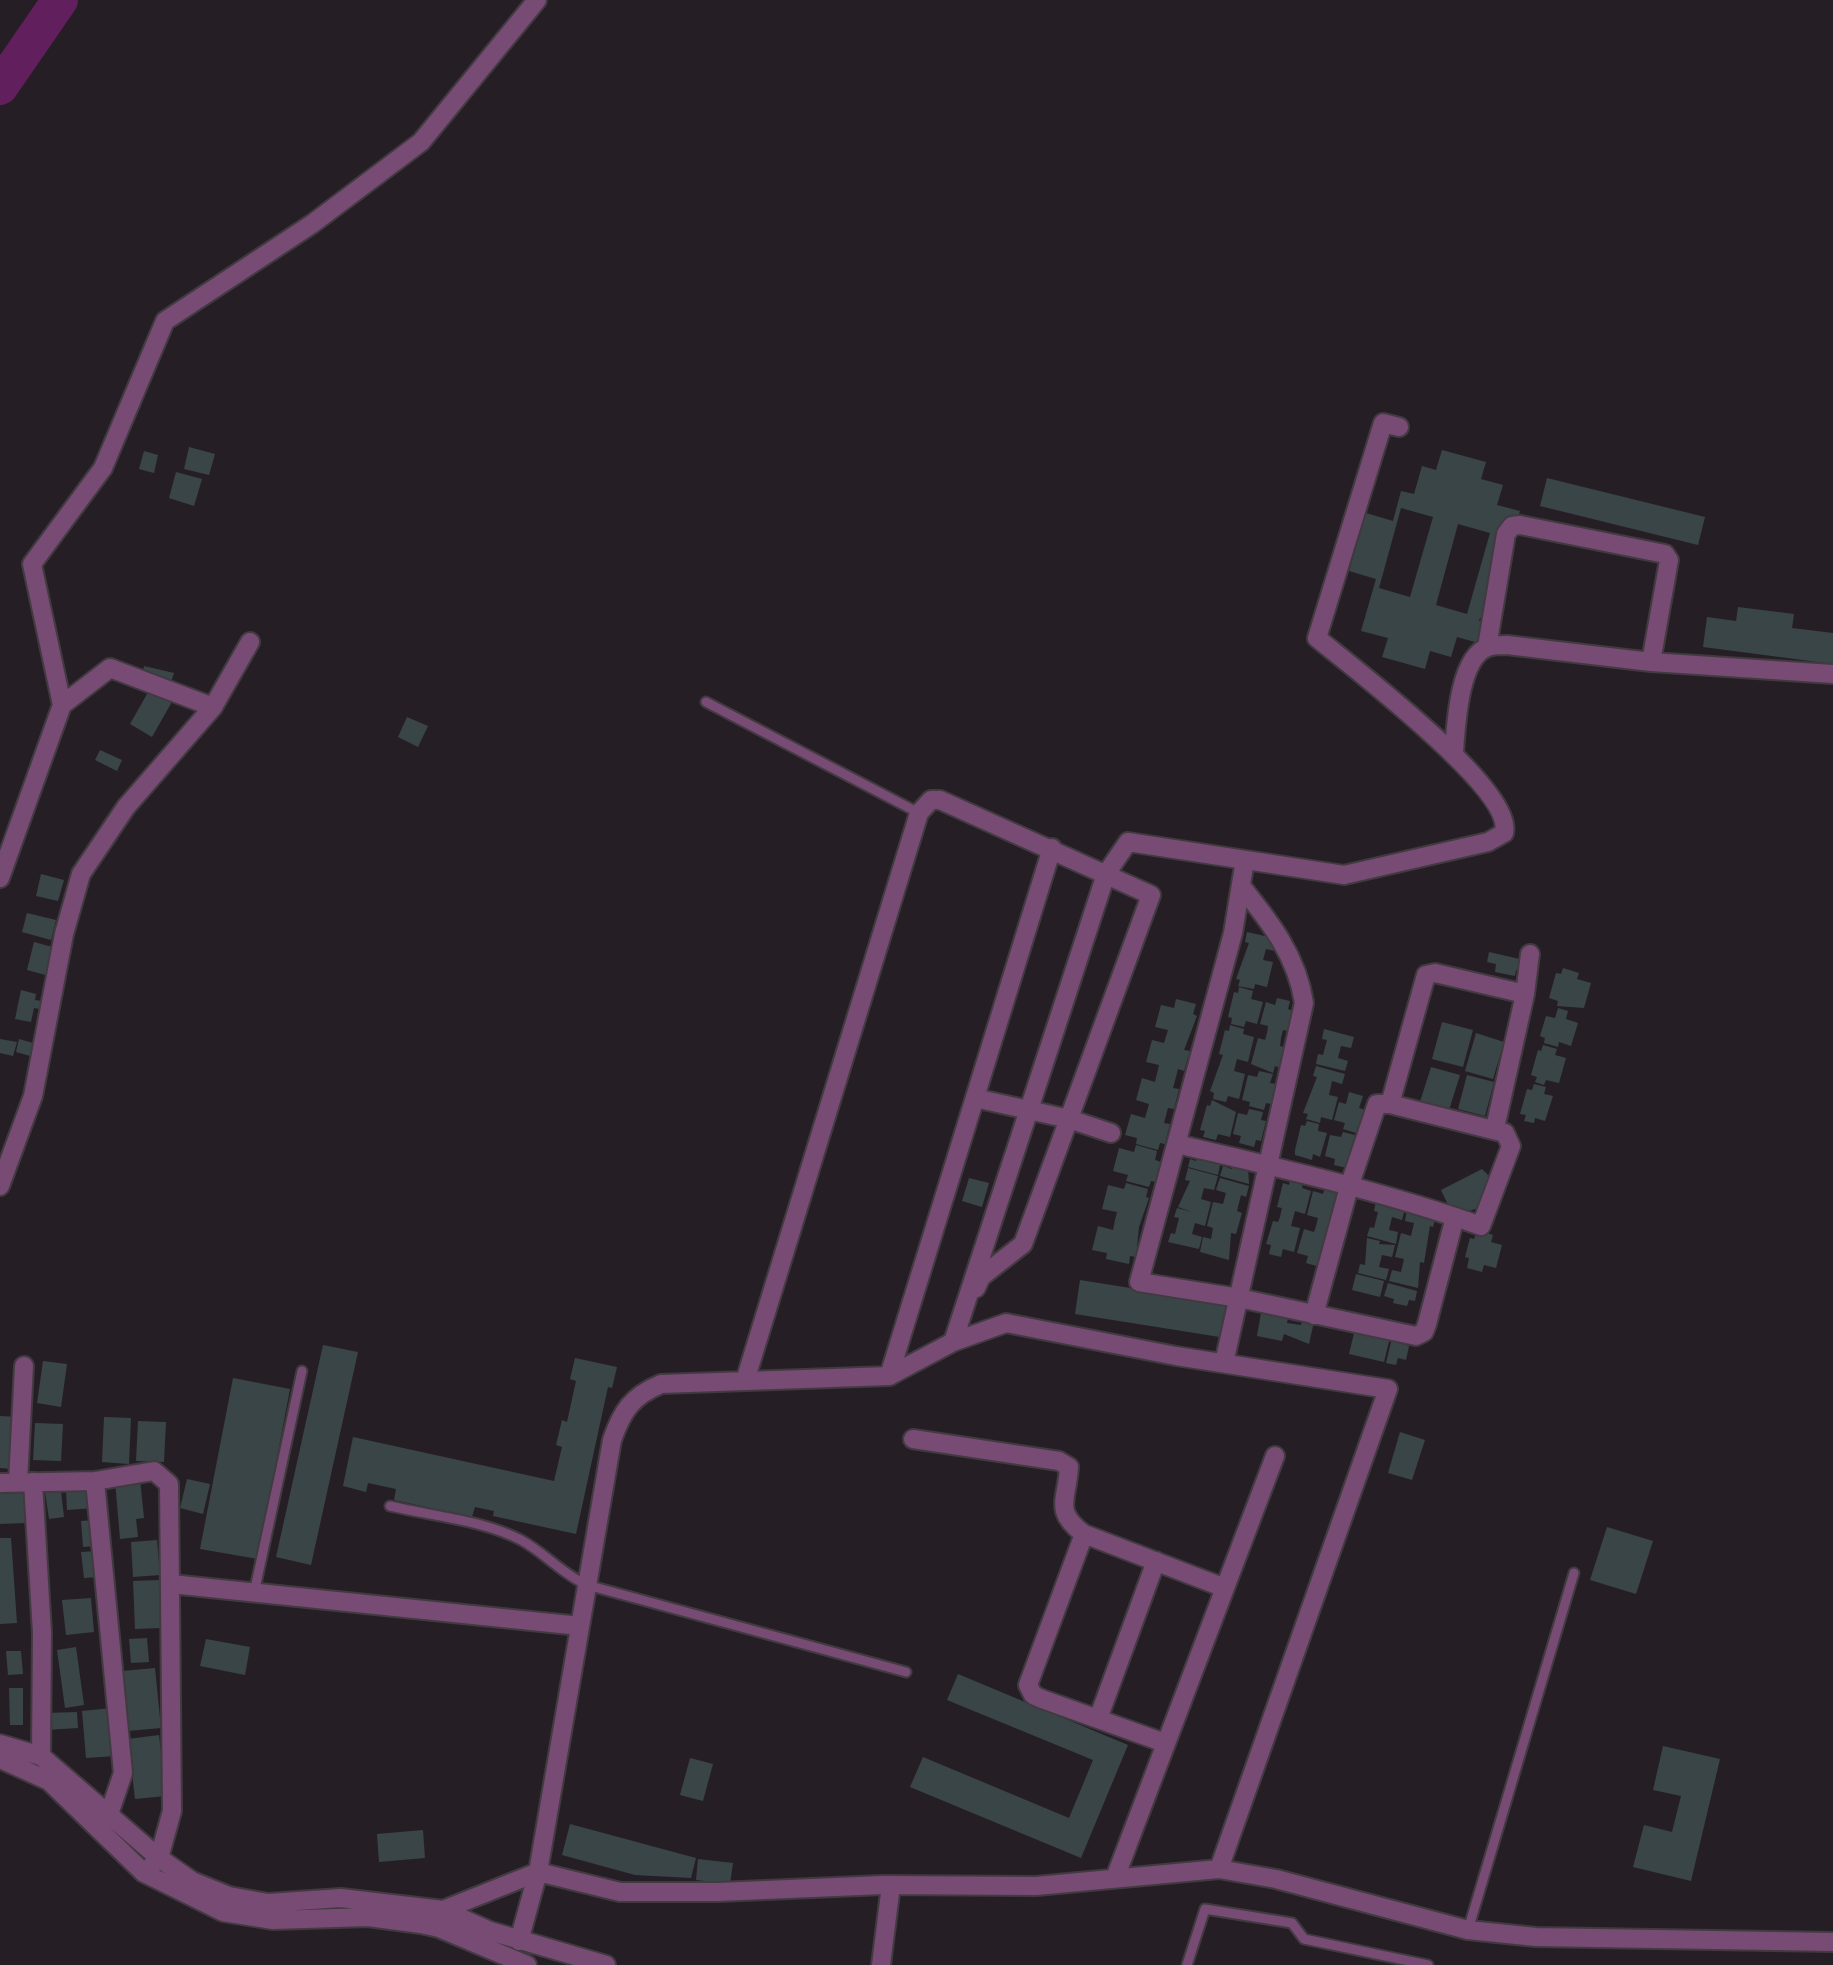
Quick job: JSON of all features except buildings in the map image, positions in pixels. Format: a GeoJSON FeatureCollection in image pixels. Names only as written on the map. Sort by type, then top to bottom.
{"type":"FeatureCollection","features":[{"type":"Feature","properties":{"kind":"street"},"geometry":{"type":"LineString","coordinates":[[0,878],[62,705],[32,564],[103,468],[165,321],[312,224],[421,142],[537,0]]}},
{"type":"Feature","properties":{"kind":"street"},"geometry":{"type":"LineString","coordinates":[[953,1342],[1026,1109],[1106,874],[1128,842],[1344,875],[1500,838],[1506,826],[1504,818],[1454,752],[1317,638],[1383,423],[1399,427]]}},
{"type":"Feature","properties":{"kind":"street"},"geometry":{"type":"LineString","coordinates":[[1487,647],[1506,534],[1512,526],[1520,525],[1665,554],[1669,560],[1651,662]]}},
{"type":"Feature","properties":{"kind":"street"},"geometry":{"type":"LineString","coordinates":[[0,1186],[33,1096],[64,934],[81,874],[126,807],[213,707],[250,642]]}},
{"type":"Feature","properties":{"kind":"street"},"geometry":{"type":"LineString","coordinates":[[1454,752],[1457,717],[1469,663],[1487,647],[1507,645],[1651,662],[1833,674]]}},
{"type":"Feature","properties":{"kind":"street"},"geometry":{"type":"LineString","coordinates":[[62,705],[110,668],[213,707]]}},
{"type":"Feature","properties":{"kind":"street"},"geometry":{"type":"LineString","coordinates":[[745,1381],[919,813],[925,804],[940,800],[1151,895],[1023,1244],[981,1277],[953,1342]]}},
{"type":"Feature","properties":{"kind":"street"},"geometry":{"type":"LineString","coordinates":[[889,1376],[1052,848]]}},
{"type":"Feature","properties":{"kind":"street"},"geometry":{"type":"LineString","coordinates":[[1245,860],[1233,933],[1139,1282],[1239,1298],[1416,1336],[1424,1332],[1455,1217]]}},
{"type":"Feature","properties":{"kind":"street"},"geometry":{"type":"LineString","coordinates":[[1224,1363],[1304,1003],[1292,959],[1277,932],[1241,886]]}},
{"type":"Feature","properties":{"kind":"street"},"geometry":{"type":"LineString","coordinates":[[1495,1128],[1525,994],[1530,954]]}},
{"type":"Feature","properties":{"kind":"street"},"geometry":{"type":"LineString","coordinates":[[1390,1104],[1426,975],[1435,973],[1525,994]]}},
{"type":"Feature","properties":{"kind":"street"},"geometry":{"type":"LineString","coordinates":[[975,1098],[1069,1119],[1111,1133]]}},
{"type":"Feature","properties":{"kind":"street"},"geometry":{"type":"LineString","coordinates":[[1177,1144],[1270,1166],[1349,1187],[1484,1225],[1511,1146],[1505,1133],[1495,1128],[1390,1104],[1377,1104],[1349,1187],[1314,1315]]}},
{"type":"Feature","properties":{"kind":"street"},"geometry":{"type":"LineString","coordinates":[[519,1941],[538,1872],[612,1440],[621,1413],[639,1393],[661,1384],[889,1376],[953,1342],[1006,1323],[1388,1389],[1219,1869]]}},
{"type":"Feature","properties":{"kind":"street"},"geometry":{"type":"LineString","coordinates":[[24,1366],[17,1482],[42,1633],[41,1756]]}},
{"type":"Feature","properties":{"kind":"street"},"geometry":{"type":"LineString","coordinates":[[913,1439],[1059,1461],[1069,1467],[1063,1511],[1066,1521],[1084,1534],[1225,1588]]}},
{"type":"Feature","properties":{"kind":"street"},"geometry":{"type":"LineString","coordinates":[[1115,1878],[1275,1456]]}},
{"type":"Feature","properties":{"kind":"street"},"geometry":{"type":"LineString","coordinates":[[17,1482],[95,1481],[154,1471],[169,1484],[172,1811],[159,1858],[144,1873]]}},
{"type":"Feature","properties":{"kind":"street"},"geometry":{"type":"LineString","coordinates":[[95,1481],[123,1773],[108,1817]]}},
{"type":"Feature","properties":{"kind":"street"},"geometry":{"type":"LineString","coordinates":[[1084,1534],[1028,1685],[1033,1695],[1042,1699],[1165,1743]]}},
{"type":"Feature","properties":{"kind":"street"},"geometry":{"type":"LineString","coordinates":[[1098,1719],[1156,1561]]}},
{"type":"Feature","properties":{"kind":"street"},"geometry":{"type":"LineString","coordinates":[[171,1584],[580,1626]]}},
{"type":"Feature","properties":{"kind":"street"},"geometry":{"type":"LineString","coordinates":[[0,1744],[41,1756],[159,1858],[192,1881],[229,1896],[268,1903],[341,1898],[441,1919],[606,1965]]}},
{"type":"Feature","properties":{"kind":"street"},"geometry":{"type":"LineString","coordinates":[[0,1759],[49,1781],[144,1873],[223,1912],[273,1920],[368,1917],[441,1919],[527,1965]]}},
{"type":"Feature","properties":{"kind":"street"},"geometry":{"type":"LineString","coordinates":[[441,1919],[538,1872],[620,1892],[891,1885],[1036,1886],[1219,1869],[1276,1879],[1468,1930],[1536,1937],[1833,1942]]}},
{"type":"Feature","properties":{"kind":"street"},"geometry":{"type":"LineString","coordinates":[[881,1965],[891,1885]]}},
{"type":"Feature","properties":{"kind":"lane"},"geometry":{"type":"LineString","coordinates":[[706,702],[919,813]]}},
{"type":"Feature","properties":{"kind":"lane"},"geometry":{"type":"LineString","coordinates":[[254,1593],[302,1371]]}},
{"type":"Feature","properties":{"kind":"lane"},"geometry":{"type":"LineString","coordinates":[[390,1506],[502,1532],[524,1542],[565,1574],[587,1585],[906,1672]]}},
{"type":"Feature","properties":{"kind":"lane"},"geometry":{"type":"LineString","coordinates":[[1468,1930],[1574,1573]]}},
{"type":"Feature","properties":{"kind":"lane"},"geometry":{"type":"LineString","coordinates":[[1187,1965],[1205,1909],[1292,1923],[1304,1939],[1428,1965]]}},
{"type":"Feature","properties":{"kind":"waterway"},"geometry":{"type":"LineString","coordinates":[[0,87],[60,0]]}}]}
